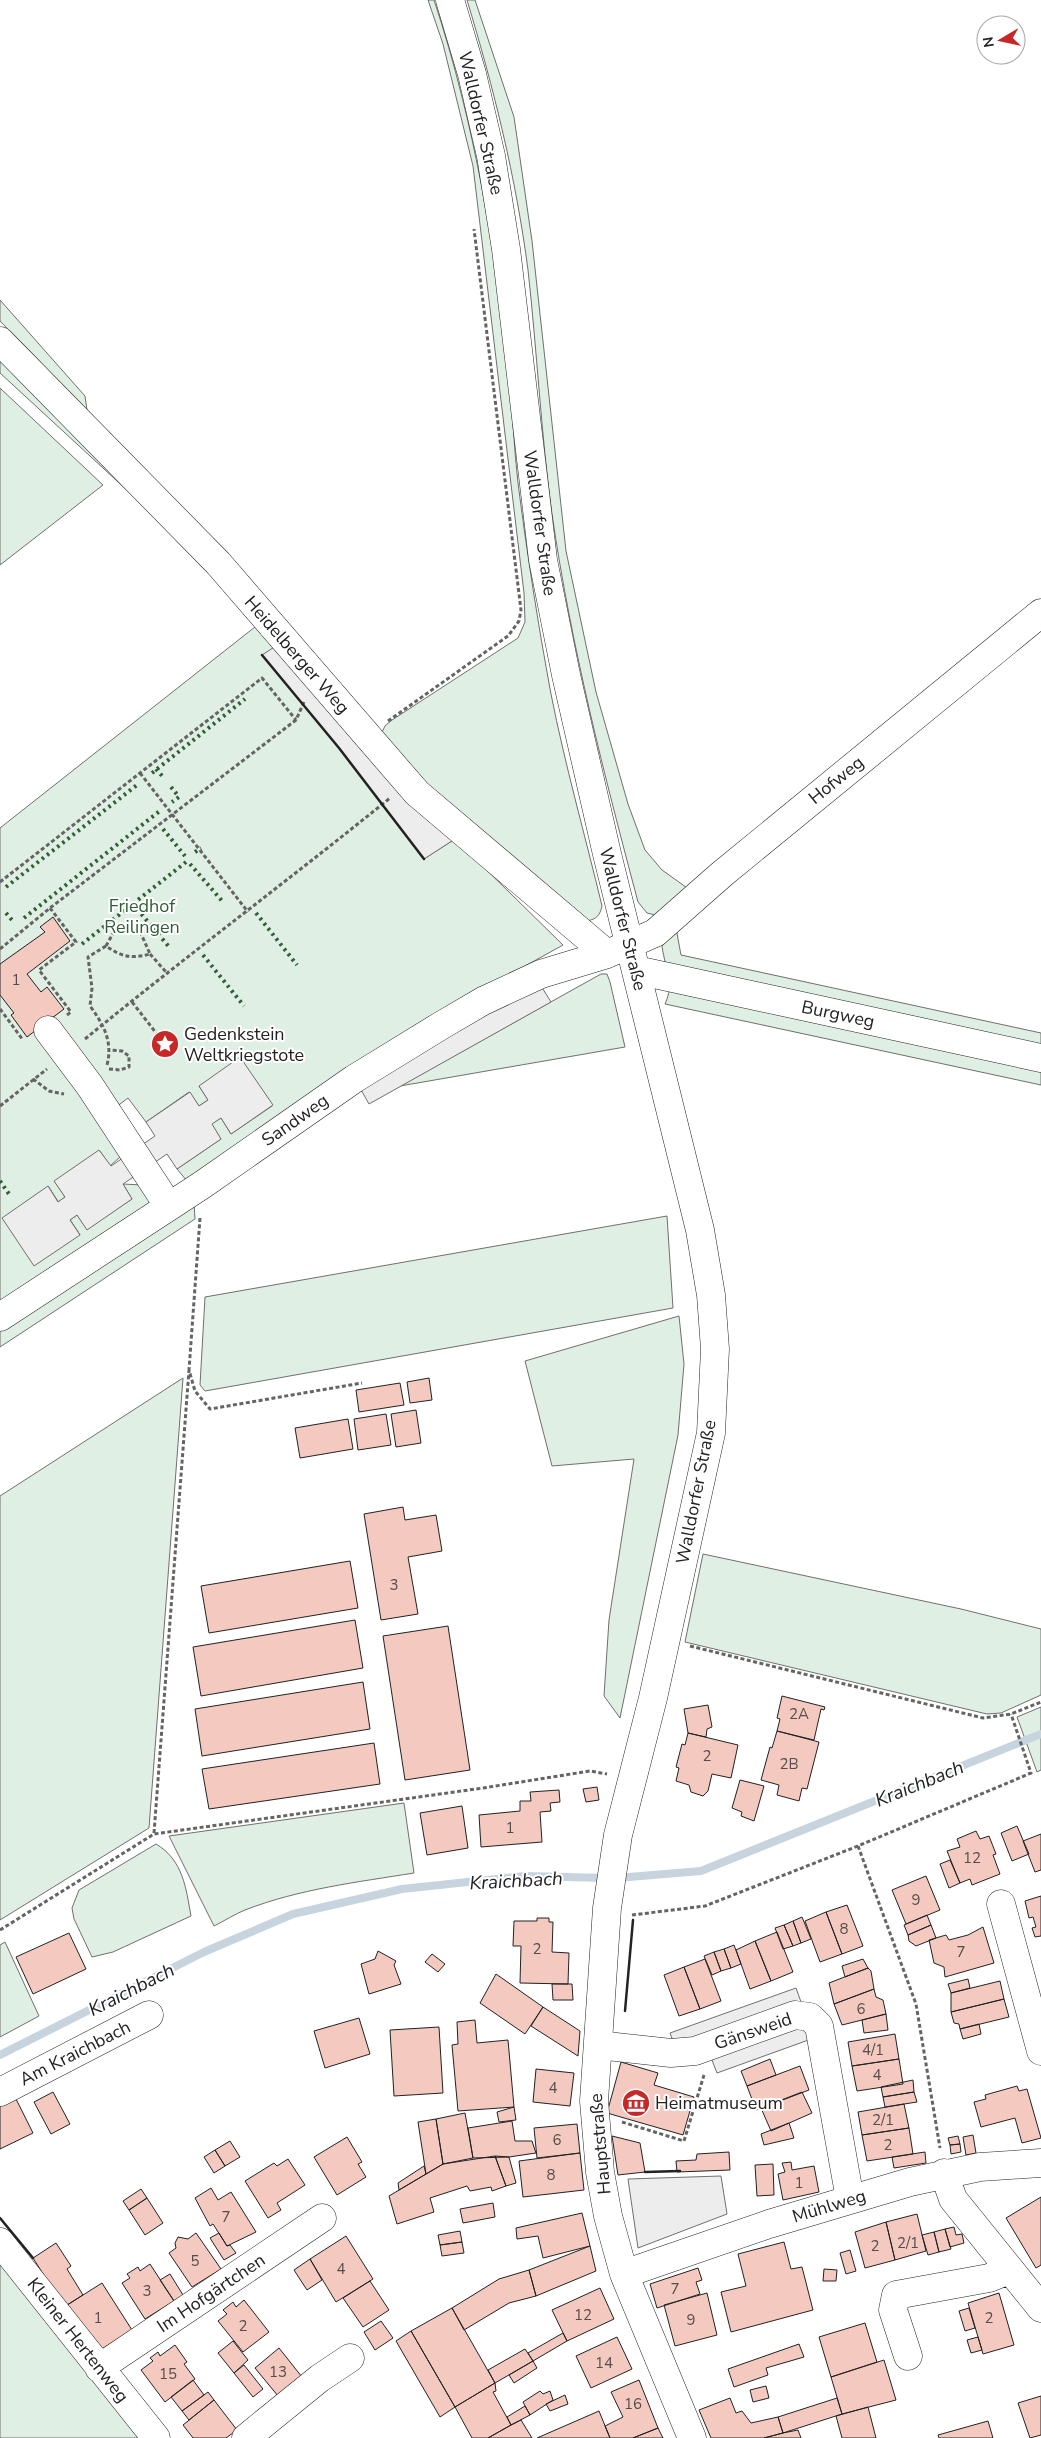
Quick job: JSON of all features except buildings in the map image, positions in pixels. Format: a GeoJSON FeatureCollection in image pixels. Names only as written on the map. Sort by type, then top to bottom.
{"type":"FeatureCollection","features":[{"type":"Feature","properties":{"kind":"street","name":"Walldorfer Straße"},"geometry":{"type":"LineString","coordinates":[[450,0],[472,74],[491,156],[503,231],[543,560],[624,956],[700,1230],[712,1295],[715,1349],[711,1433],[653,1698],[618,1835]]}},
{"type":"Feature","properties":{"kind":"street","name":"Heidelberger Weg"},"geometry":{"type":"LineString","coordinates":[[0,341],[218,563],[417,793],[624,956]]}},
{"type":"Feature","properties":{"kind":"street","name":"Hofweg"},"geometry":{"type":"LineString","coordinates":[[624,956],[655,933],[722,874],[1041,613]]}},
{"type":"Feature","properties":{"kind":"street","name":"Burgweg"},"geometry":{"type":"LineString","coordinates":[[624,956],[1041,1058]]}},
{"type":"Feature","properties":{"kind":"street","name":"Sandweg"},"geometry":{"type":"LineString","coordinates":[[0,1317],[168,1205],[202,1185],[354,1079],[458,1015],[541,974],[624,956]]}},
{"type":"Feature","properties":{"kind":"street"},"geometry":{"type":"LineString","coordinates":[[48,1030],[140,1159],[168,1205]]}},
{"type":"Feature","properties":{"kind":"street","name":"Hauptstraße"},"geometry":{"type":"LineString","coordinates":[[618,1835],[618,1912],[598,2045],[594,2101],[600,2172],[608,2216],[624,2274],[692,2438]]}},
{"type":"Feature","properties":{"kind":"street"},"geometry":{"type":"LineString","coordinates":[[1001,1904],[1041,2050]]}},
{"type":"Feature","properties":{"kind":"street","name":"Gänsweid"},"geometry":{"type":"LineString","coordinates":[[598,2045],[683,2052],[795,2015],[810,2016],[820,2026],[850,2199]]}},
{"type":"Feature","properties":{"kind":"street","name":"Am Kraichbach"},"geometry":{"type":"LineString","coordinates":[[0,2092],[150,2016]]}},
{"type":"Feature","properties":{"kind":"street","name":"Mühlweg"},"geometry":{"type":"LineString","coordinates":[[624,2274],[769,2224],[944,2173],[980,2167],[1041,2162]]}},
{"type":"Feature","properties":{"kind":"street"},"geometry":{"type":"LineString","coordinates":[[944,2173],[953,2199],[1041,2308]]}},
{"type":"Feature","properties":{"kind":"street","name":"Im Hofgärtchen"},"geometry":{"type":"LineString","coordinates":[[99,2368],[322,2218]]}},
{"type":"Feature","properties":{"kind":"street","name":"Kleiner Hertenweg"},"geometry":{"type":"LineString","coordinates":[[0,2242],[156,2438]]}},
{"type":"Feature","properties":{"kind":"street"},"geometry":{"type":"LineString","coordinates":[[908,2356],[893,2310],[896,2295],[989,2278],[1009,2270]]}},
{"type":"Feature","properties":{"kind":"street"},"geometry":{"type":"LineString","coordinates":[[246,2438],[320,2378],[350,2358]]}},
{"type":"Feature","properties":{"kind":"path"},"geometry":{"type":"LineString","coordinates":[[367,736],[508,636],[519,621],[520,610],[483,315],[474,222]]}},
{"type":"Feature","properties":{"kind":"path"},"geometry":{"type":"LineString","coordinates":[[0,882],[262,678],[296,720]]}},
{"type":"Feature","properties":{"kind":"path"},"geometry":{"type":"LineString","coordinates":[[0,950],[50,908],[296,720],[302,704]]}},
{"type":"Feature","properties":{"kind":"path"},"geometry":{"type":"LineString","coordinates":[[140,773],[248,912]]}},
{"type":"Feature","properties":{"kind":"path"},"geometry":{"type":"LineString","coordinates":[[0,1106],[132,1002],[166,972],[248,912],[383,804]]}},
{"type":"Feature","properties":{"kind":"path"},"geometry":{"type":"LineString","coordinates":[[0,1009],[27,1045],[71,1012],[39,970],[76,942],[50,908]]}},
{"type":"Feature","properties":{"kind":"path"},"geometry":{"type":"LineString","coordinates":[[103,1024],[90,1006],[92,988],[88,957],[106,946],[115,930],[127,927],[139,929],[150,954],[166,972]]}},
{"type":"Feature","properties":{"kind":"path"},"geometry":{"type":"LineString","coordinates":[[106,946],[120,955],[135,958],[150,954]]}},
{"type":"Feature","properties":{"kind":"path"},"geometry":{"type":"LineString","coordinates":[[132,1002],[160,1038]]}},
{"type":"Feature","properties":{"kind":"path"},"geometry":{"type":"LineString","coordinates":[[106,1068],[120,1070],[129,1067],[130,1056],[122,1051],[110,1050]]}},
{"type":"Feature","properties":{"kind":"path"},"geometry":{"type":"LineString","coordinates":[[154,1834],[202,1185]]}},
{"type":"Feature","properties":{"kind":"path"},"geometry":{"type":"LineString","coordinates":[[189,1370],[196,1391],[210,1409],[362,1383]]}},
{"type":"Feature","properties":{"kind":"path"},"geometry":{"type":"LineString","coordinates":[[665,1640],[983,1718],[1011,1714],[1041,1702]]}},
{"type":"Feature","properties":{"kind":"path"},"geometry":{"type":"LineString","coordinates":[[618,1912],[705,1906],[858,1846],[1031,1773],[1011,1714]]}},
{"type":"Feature","properties":{"kind":"path"},"geometry":{"type":"LineString","coordinates":[[0,1930],[154,1834],[464,1791],[590,1771],[631,1779]]}},
{"type":"Feature","properties":{"kind":"path"},"geometry":{"type":"LineString","coordinates":[[858,1846],[916,2004],[944,2173]]}},
{"type":"Feature","properties":{"kind":"path"},"geometry":{"type":"LineString","coordinates":[[596,2118],[624,2123],[684,2141],[704,2077],[683,2052]]}},
{"type":"Feature","properties":{"kind":"path"},"geometry":{"type":"LineString","coordinates":[[624,2123],[626,2118]]}},
{"type":"Feature","properties":{"kind":"green space"},"geometry":{"type":"Polygon","coordinates":[[[428,0],[434,0],[448,47],[461,94],[482,189],[498,284],[518,483],[537,615],[557,721],[602,906],[598,916],[587,921],[390,752],[381,734],[385,726],[392,720],[518,638],[525,622],[524,593],[473,166],[443,44],[428,0]]]}},
{"type":"Feature","properties":{"kind":"green space"},"geometry":{"type":"Polygon","coordinates":[[[467,0],[475,0],[514,117],[532,241],[566,551],[596,692],[628,804],[645,850],[662,870],[690,890],[655,915],[647,913],[638,902],[601,758],[579,661],[552,514],[523,236],[503,134],[467,0]]]}},
{"type":"Feature","properties":{"kind":"green space"},"geometry":{"type":"Polygon","coordinates":[[[0,300],[85,396],[87,410],[0,321],[0,300]]]}},
{"type":"Feature","properties":{"kind":"green space"},"geometry":{"type":"Polygon","coordinates":[[[0,355],[181,540],[0,373],[0,355]]]}},
{"type":"Feature","properties":{"kind":"green space"},"geometry":{"type":"Polygon","coordinates":[[[0,388],[103,485],[0,565],[0,388]]]}},
{"type":"Feature","properties":{"kind":"green space","name":"Friedhof Reilingen"},"geometry":{"type":"Polygon","coordinates":[[[260,623],[279,644],[263,655],[339,748],[424,859],[455,839],[563,945],[435,1016],[187,1181],[177,1169],[221,1139],[211,1124],[221,1118],[231,1134],[272,1106],[199,1086],[208,1100],[199,1106],[189,1092],[146,1122],[128,1098],[107,1114],[120,1157],[110,1166],[100,1151],[55,1182],[65,1197],[58,1202],[70,1220],[77,1215],[87,1229],[132,1199],[123,1184],[142,1185],[150,1193],[150,1202],[146,1210],[0,1307],[0,828],[260,623]]]}},
{"type":"Feature","properties":{"kind":"green space"},"geometry":{"type":"Polygon","coordinates":[[[676,928],[681,955],[1041,1033],[1041,1085],[665,1004],[668,996],[669,982],[662,946],[676,928]]]}},
{"type":"Feature","properties":{"kind":"green space"},"geometry":{"type":"Polygon","coordinates":[[[601,974],[607,974],[610,982],[625,1047],[400,1086],[601,974]]]}},
{"type":"Feature","properties":{"kind":"green space"},"geometry":{"type":"Polygon","coordinates":[[[194,1203],[195,1219],[0,1347],[0,1326],[194,1203]]]}},
{"type":"Feature","properties":{"kind":"green space"},"geometry":{"type":"Polygon","coordinates":[[[667,1216],[673,1308],[205,1391],[200,1385],[205,1297],[667,1216]]]}},
{"type":"Feature","properties":{"kind":"green space"},"geometry":{"type":"Polygon","coordinates":[[[679,1316],[684,1364],[678,1435],[620,1718],[604,1696],[609,1620],[634,1459],[552,1466],[525,1361],[679,1316]]]}},
{"type":"Feature","properties":{"kind":"green space"},"geometry":{"type":"Polygon","coordinates":[[[183,1378],[149,1828],[0,1920],[0,1496],[183,1378]]]}},
{"type":"Feature","properties":{"kind":"green space"},"geometry":{"type":"Polygon","coordinates":[[[703,1554],[961,1609],[1041,1629],[1041,1695],[1001,1713],[987,1714],[685,1642],[703,1554]]]}},
{"type":"Feature","properties":{"kind":"green space"},"geometry":{"type":"Polygon","coordinates":[[[1041,1707],[1041,1770],[1037,1772],[1017,1717],[1041,1707]]]}},
{"type":"Feature","properties":{"kind":"green space"},"geometry":{"type":"Polygon","coordinates":[[[404,1803],[414,1873],[307,1891],[245,1910],[214,1926],[169,1836],[404,1803]]]}},
{"type":"Feature","properties":{"kind":"green space"},"geometry":{"type":"Polygon","coordinates":[[[156,1844],[178,1866],[185,1885],[191,1916],[113,1952],[92,1957],[74,1919],[72,1908],[79,1890],[156,1844]]]}},
{"type":"Feature","properties":{"kind":"green space"},"geometry":{"type":"Polygon","coordinates":[[[5,1942],[39,2016],[0,2037],[0,1945],[5,1942]]]}},
{"type":"Feature","properties":{"kind":"green space"},"geometry":{"type":"Polygon","coordinates":[[[0,2259],[139,2438],[0,2438],[0,2259]]]}},
{"type":"Feature","properties":{"kind":"shaded area"},"geometry":{"type":"Polygon","coordinates":[[[279,644],[455,839],[424,859],[339,748],[262,655],[279,644]]]}},
{"type":"Feature","properties":{"kind":"shaded area"},"geometry":{"type":"Polygon","coordinates":[[[541,986],[551,1002],[369,1104],[360,1088],[461,1028],[541,986]]]}},
{"type":"Feature","properties":{"kind":"shaded area"},"geometry":{"type":"Polygon","coordinates":[[[240,1057],[273,1105],[231,1134],[221,1118],[212,1124],[221,1139],[177,1169],[167,1154],[123,1184],[132,1199],[87,1230],[77,1215],[70,1220],[80,1235],[34,1266],[2,1218],[48,1186],[58,1202],[65,1197],[54,1181],[99,1150],[111,1166],[155,1136],[146,1122],[190,1092],[199,1106],[208,1100],[199,1086],[240,1057]]]}},
{"type":"Feature","properties":{"kind":"shaded area"},"geometry":{"type":"Polygon","coordinates":[[[796,1988],[814,2038],[717,2073],[705,2042],[677,2052],[670,2033],[796,1988]]]}},
{"type":"Feature","properties":{"kind":"shaded area"},"geometry":{"type":"Polygon","coordinates":[[[721,2176],[727,2214],[638,2248],[628,2179],[721,2176]]]}},
{"type":"Feature","properties":{"kind":"waterway","name":"Kraichbach"},"geometry":{"type":"LineString","coordinates":[[617,1878],[701,1871],[1041,1734]]}},
{"type":"Feature","properties":{"kind":"waterway","name":"Kraichbach"},"geometry":{"type":"LineString","coordinates":[[0,2055],[204,1952],[293,1914],[402,1889],[524,1876],[606,1878]]}},
{"type":"Feature","properties":{"kind":"hedge"},"geometry":{"type":"LineString","coordinates":[[152,773],[245,699]]}},
{"type":"Feature","properties":{"kind":"hedge"},"geometry":{"type":"LineString","coordinates":[[156,769],[164,778]]}},
{"type":"Feature","properties":{"kind":"hedge"},"geometry":{"type":"LineString","coordinates":[[6,887],[137,785]]}},
{"type":"Feature","properties":{"kind":"hedge"},"geometry":{"type":"LineString","coordinates":[[171,787],[179,797],[172,802]]}},
{"type":"Feature","properties":{"kind":"hedge"},"geometry":{"type":"LineString","coordinates":[[24,918],[161,810]]}},
{"type":"Feature","properties":{"kind":"hedge"},"geometry":{"type":"LineString","coordinates":[[163,829],[185,856]]}},
{"type":"Feature","properties":{"kind":"hedge"},"geometry":{"type":"LineString","coordinates":[[195,852],[201,848]]}},
{"type":"Feature","properties":{"kind":"hedge"},"geometry":{"type":"LineString","coordinates":[[82,944],[186,862]]}},
{"type":"Feature","properties":{"kind":"hedge"},"geometry":{"type":"LineString","coordinates":[[190,864],[223,902]]}},
{"type":"Feature","properties":{"kind":"hedge"},"geometry":{"type":"LineString","coordinates":[[133,904],[170,948]]}},
{"type":"Feature","properties":{"kind":"hedge"},"geometry":{"type":"LineString","coordinates":[[6,913],[12,920]]}},
{"type":"Feature","properties":{"kind":"hedge"},"geometry":{"type":"LineString","coordinates":[[256,913],[297,965]]}},
{"type":"Feature","properties":{"kind":"hedge"},"geometry":{"type":"LineString","coordinates":[[203,955],[244,1006]]}},
{"type":"Feature","properties":{"kind":"hedge"},"geometry":{"type":"LineString","coordinates":[[0,1181],[9,1194]]}},
{"type":"Feature","properties":{"kind":"wall"},"geometry":{"type":"LineString","coordinates":[[262,655],[339,748],[424,859]]}},
{"type":"Feature","properties":{"kind":"wall"},"geometry":{"type":"LineString","coordinates":[[625,2011],[633,1920]]}},
{"type":"Feature","properties":{"kind":"wall"},"geometry":{"type":"LineString","coordinates":[[645,2172],[680,2171]]}},
{"type":"Feature","properties":{"kind":"wall"},"geometry":{"type":"LineString","coordinates":[[0,2218],[33,2258]]}},
{"type":"Feature","properties":{"kind":"place","name":"Gedenkstein Weltkriegstote"},"geometry":{"type":"Point","coordinates":[165,1044]}},
{"type":"Feature","properties":{"kind":"place","name":"Heimatmuseum"},"geometry":{"type":"Point","coordinates":[636,2103]}}]}
